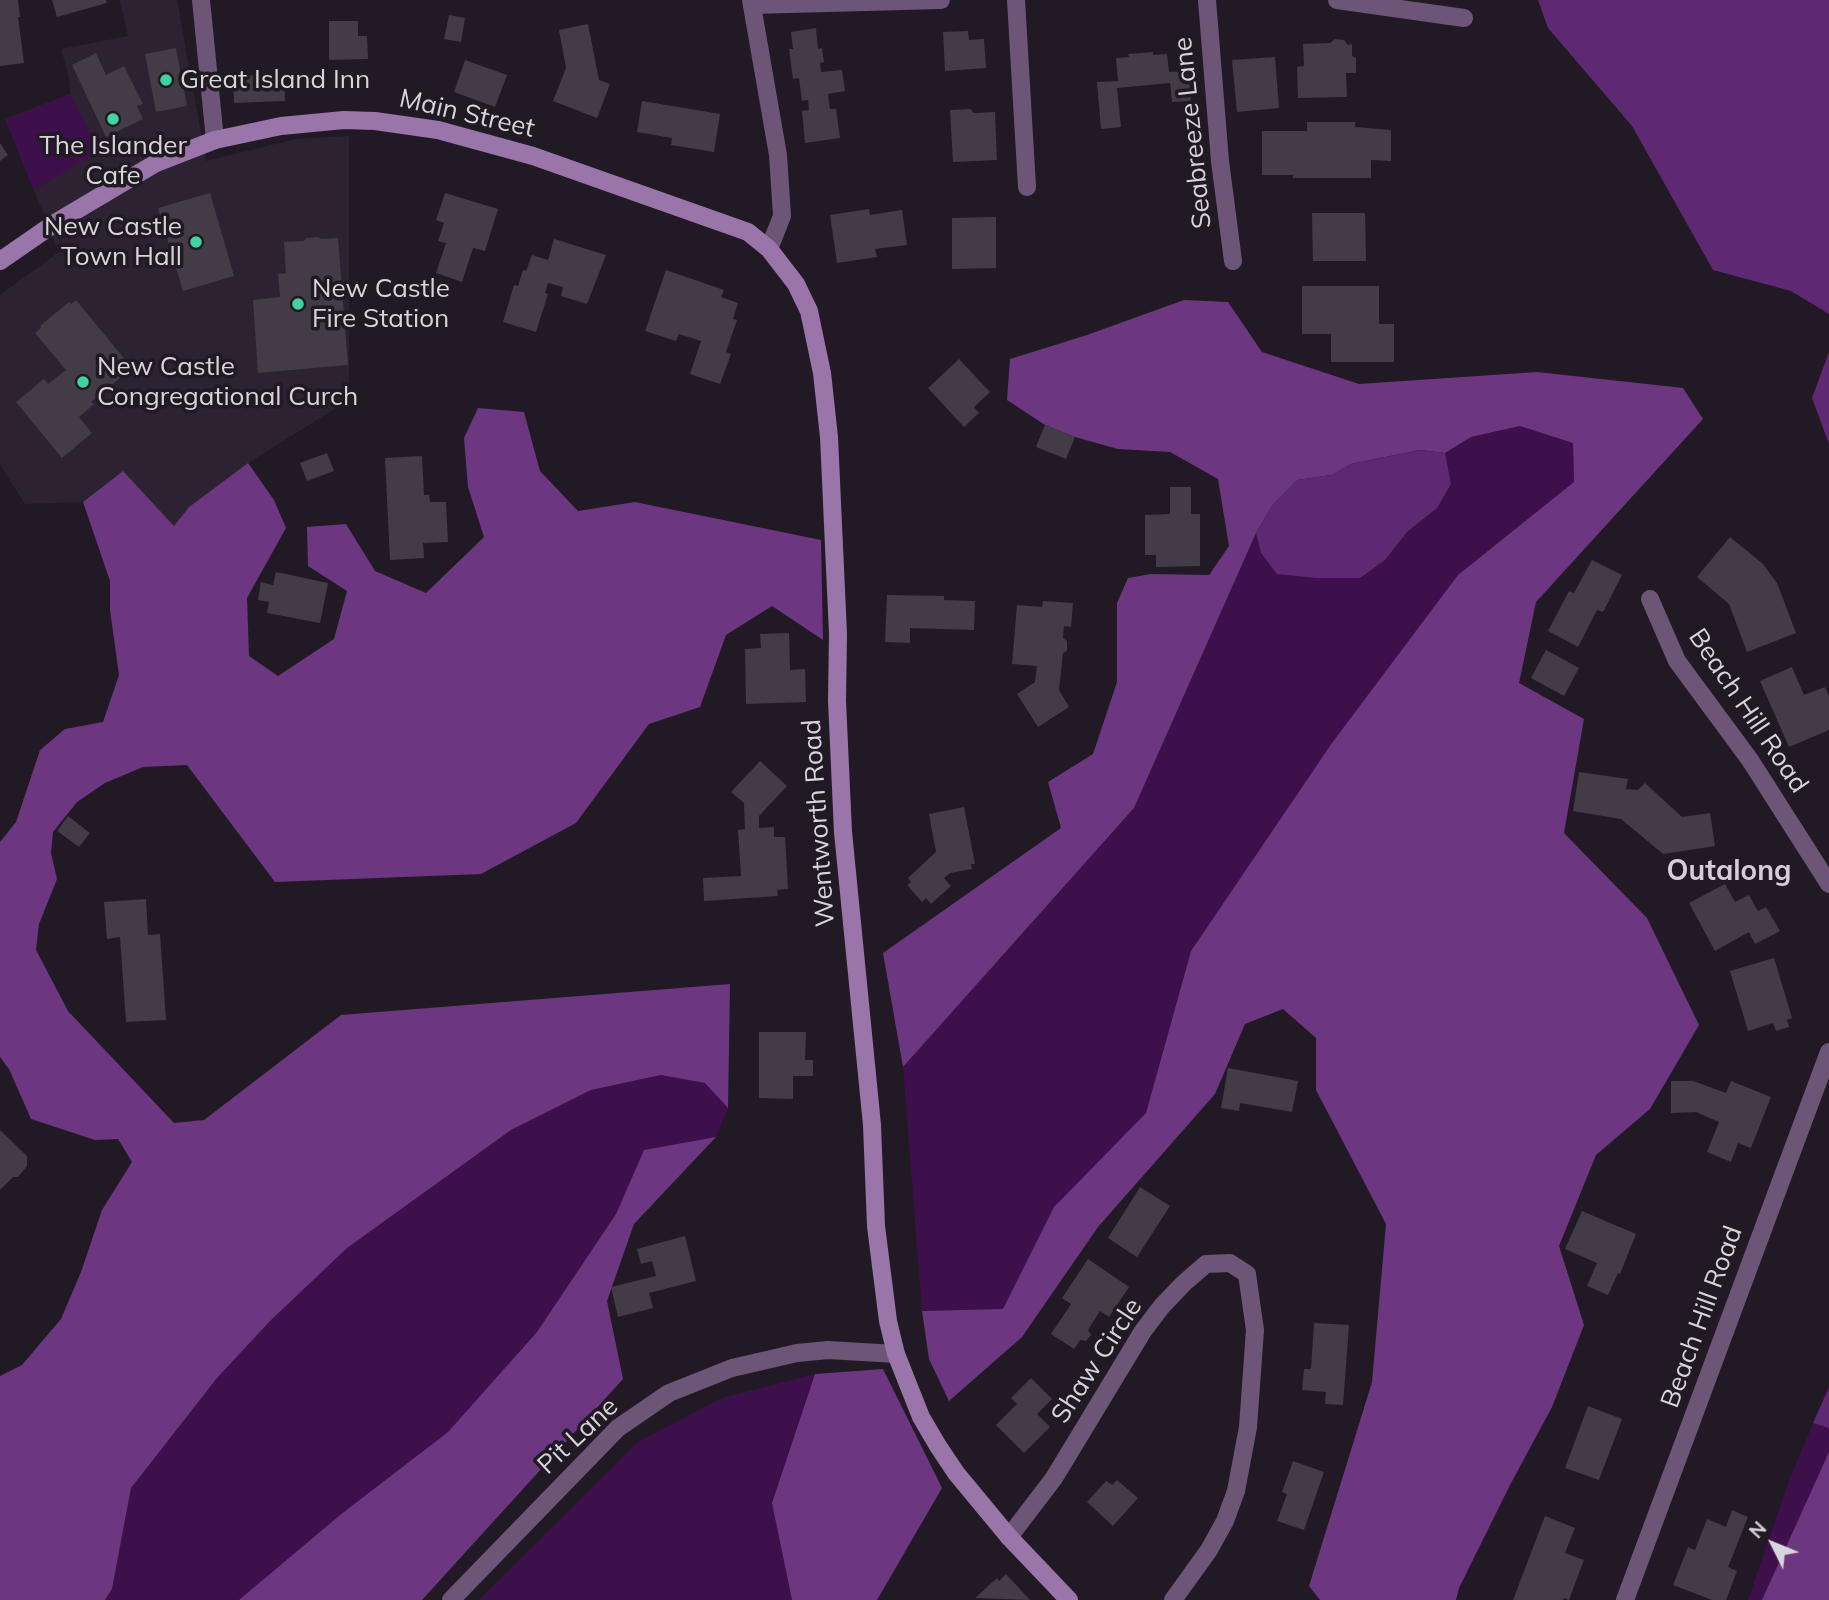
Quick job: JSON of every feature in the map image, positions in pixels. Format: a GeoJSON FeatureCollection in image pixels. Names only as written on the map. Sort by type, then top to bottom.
{"type":"FeatureCollection","features":[{"type":"Feature","properties":{"kind":"main road","name":"Main Street"},"geometry":{"type":"LineString","coordinates":[[0,261],[55,223],[156,163],[215,140],[281,126],[344,120],[375,121],[438,130],[533,156],[748,232],[769,249]]}},
{"type":"Feature","properties":{"kind":"main road","name":"Wentworth Road"},"geometry":{"type":"LineString","coordinates":[[769,249],[796,284],[809,312],[822,373],[829,437],[837,586],[837,701],[843,832],[872,1125],[876,1226],[883,1290],[897,1354],[921,1417],[956,1473],[1009,1537],[1069,1600]]}},
{"type":"Feature","properties":{"kind":"street"},"geometry":{"type":"LineString","coordinates":[[201,0],[215,140]]}},
{"type":"Feature","properties":{"kind":"street"},"geometry":{"type":"LineString","coordinates":[[769,249],[782,216],[778,155],[752,2],[865,4],[941,0]]}},
{"type":"Feature","properties":{"kind":"street"},"geometry":{"type":"LineString","coordinates":[[1016,0],[1027,187]]}},
{"type":"Feature","properties":{"kind":"street","name":"Seabreeze Lane"},"geometry":{"type":"LineString","coordinates":[[1207,0],[1220,161],[1233,261]]}},
{"type":"Feature","properties":{"kind":"street"},"geometry":{"type":"LineString","coordinates":[[1337,0],[1464,18]]}},
{"type":"Feature","properties":{"kind":"street","name":"Beach Hill Road"},"geometry":{"type":"LineString","coordinates":[[1650,600],[1677,661],[1750,760],[1829,884]]}},
{"type":"Feature","properties":{"kind":"street","name":"Beach Hill Road"},"geometry":{"type":"LineString","coordinates":[[1625,1600],[1829,1052]]}},
{"type":"Feature","properties":{"kind":"street","name":"Shaw Circle"},"geometry":{"type":"LineString","coordinates":[[1009,1537],[1054,1478],[1143,1331],[1162,1306],[1206,1264],[1230,1263],[1247,1274],[1255,1330],[1248,1427],[1236,1491],[1225,1521],[1209,1550],[1173,1600]]}},
{"type":"Feature","properties":{"kind":"street","name":"Pit Lane"},"geometry":{"type":"LineString","coordinates":[[451,1600],[618,1428],[669,1393],[732,1368],[797,1353],[828,1350],[897,1354]]}},
{"type":"Feature","properties":{"kind":"shaded area"},"geometry":{"type":"Polygon","coordinates":[[[120,0],[177,0],[206,161],[296,139],[349,136],[349,400],[248,463],[189,507],[174,526],[123,472],[83,502],[25,504],[0,465],[0,295],[59,252],[5,119],[70,94],[69,77],[61,49],[128,36],[120,0]]]}},
{"type":"Feature","properties":{"kind":"shaded area"},"geometry":{"type":"Polygon","coordinates":[[[1538,0],[1829,0],[1829,314],[1791,291],[1713,270],[1632,126],[1548,28],[1538,0]]]}},
{"type":"Feature","properties":{"kind":"shaded area"},"geometry":{"type":"Polygon","coordinates":[[[70,94],[100,151],[34,190],[5,119],[70,94]]]}},
{"type":"Feature","properties":{"kind":"shaded area"},"geometry":{"type":"Polygon","coordinates":[[[1184,300],[1228,302],[1262,352],[1359,384],[1537,372],[1683,388],[1703,419],[1536,602],[1519,683],[1584,719],[1564,833],[1647,918],[1699,1025],[1650,1109],[1596,1155],[1559,1246],[1584,1325],[1552,1407],[1510,1485],[1459,1588],[1456,1600],[1320,1600],[1309,1586],[1372,1382],[1386,1224],[1316,1090],[1316,1038],[1283,1009],[1245,1024],[1215,1094],[1098,1227],[1022,1337],[949,1401],[929,1359],[922,1311],[1003,1309],[1054,1207],[1146,1113],[1191,951],[1332,743],[1458,575],[1574,482],[1573,443],[1520,426],[1471,437],[1445,453],[1420,450],[1351,464],[1332,475],[1297,480],[1272,506],[1256,533],[1134,808],[903,1067],[883,953],[1061,828],[1048,782],[1093,754],[1117,682],[1117,603],[1128,578],[1151,574],[1209,575],[1229,546],[1218,479],[1170,452],[1118,449],[1045,425],[1007,400],[1010,359],[1184,300]]]}},
{"type":"Feature","properties":{"kind":"shaded area"},"geometry":{"type":"Polygon","coordinates":[[[1829,352],[1829,444],[1812,398],[1829,352]]]}},
{"type":"Feature","properties":{"kind":"shaded area"},"geometry":{"type":"Polygon","coordinates":[[[478,408],[524,412],[540,471],[578,511],[635,502],[821,540],[823,640],[772,606],[726,635],[700,707],[649,724],[576,823],[481,874],[275,882],[187,765],[143,767],[105,783],[77,802],[53,832],[51,853],[57,879],[39,924],[36,950],[68,1011],[174,1123],[204,1120],[341,1015],[730,984],[728,1108],[705,1083],[661,1075],[591,1090],[511,1130],[347,1248],[269,1322],[217,1378],[131,1488],[112,1589],[105,1600],[0,1600],[0,1376],[22,1365],[61,1319],[81,1272],[102,1210],[132,1162],[118,1139],[95,1140],[31,1119],[9,1069],[0,1057],[0,842],[16,822],[40,750],[65,729],[103,722],[119,675],[110,610],[110,581],[83,502],[123,471],[174,526],[189,507],[248,463],[274,500],[286,528],[247,598],[249,656],[278,676],[334,639],[347,591],[308,566],[307,527],[346,524],[375,571],[426,593],[484,537],[468,487],[464,438],[478,408]]]}},
{"type":"Feature","properties":{"kind":"shaded area"},"geometry":{"type":"Polygon","coordinates":[[[1521,426],[1573,443],[1574,482],[1458,575],[1191,950],[1146,1113],[1054,1207],[1003,1309],[922,1311],[903,1067],[1134,808],[1256,533],[1261,553],[1385,560],[1407,532],[1437,508],[1451,484],[1445,453],[1471,437],[1521,426]]]}},
{"type":"Feature","properties":{"kind":"shaded area"},"geometry":{"type":"Polygon","coordinates":[[[1420,450],[1445,453],[1451,484],[1437,508],[1407,532],[1385,560],[1360,578],[1277,574],[1261,553],[1256,533],[1272,506],[1297,480],[1331,475],[1351,464],[1420,450]]]}},
{"type":"Feature","properties":{"kind":"shaded area"},"geometry":{"type":"Polygon","coordinates":[[[661,1075],[706,1083],[728,1108],[716,1137],[644,1150],[616,1214],[537,1332],[448,1432],[340,1515],[239,1600],[105,1600],[112,1589],[131,1488],[217,1378],[269,1322],[346,1248],[511,1130],[591,1090],[661,1075]]]}},
{"type":"Feature","properties":{"kind":"shaded area"},"geometry":{"type":"Polygon","coordinates":[[[716,1137],[634,1224],[607,1301],[623,1379],[422,1600],[239,1600],[340,1515],[448,1432],[537,1332],[616,1214],[644,1150],[716,1137]]]}},
{"type":"Feature","properties":{"kind":"shaded area"},"geometry":{"type":"Polygon","coordinates":[[[883,1369],[942,1488],[877,1600],[792,1600],[772,1503],[815,1374],[883,1369]]]}},
{"type":"Feature","properties":{"kind":"shaded area"},"geometry":{"type":"Polygon","coordinates":[[[815,1374],[772,1503],[792,1600],[479,1600],[638,1442],[722,1398],[815,1374]]]}},
{"type":"Feature","properties":{"kind":"shaded area"},"geometry":{"type":"Polygon","coordinates":[[[1829,1385],[1829,1600],[1748,1600],[1789,1481],[1829,1385]]]}},
{"type":"Feature","properties":{"kind":"shaded area"},"geometry":{"type":"Polygon","coordinates":[[[1829,1388],[1829,1428],[1813,1423],[1829,1388]]]}},
{"type":"Feature","properties":{"kind":"shaded area"},"geometry":{"type":"Polygon","coordinates":[[[1829,1452],[1829,1600],[1762,1600],[1829,1452]]]}},
{"type":"Feature","properties":{"kind":"building"},"geometry":{"type":"Polygon","coordinates":[[[0,0],[18,0],[24,63],[0,66],[0,0]]]}},
{"type":"Feature","properties":{"kind":"building"},"geometry":{"type":"Polygon","coordinates":[[[52,0],[106,0],[107,3],[57,17],[52,0]]]}},
{"type":"Feature","properties":{"kind":"building"},"geometry":{"type":"Polygon","coordinates":[[[449,15],[465,18],[461,42],[444,39],[449,15]]]}},
{"type":"Feature","properties":{"kind":"building"},"geometry":{"type":"Polygon","coordinates":[[[329,21],[358,21],[358,36],[367,36],[368,59],[329,60],[329,21]]]}},
{"type":"Feature","properties":{"kind":"building"},"geometry":{"type":"Polygon","coordinates":[[[588,24],[599,80],[610,84],[597,118],[553,101],[566,68],[559,30],[588,24]]]}},
{"type":"Feature","properties":{"kind":"building"},"geometry":{"type":"Polygon","coordinates":[[[816,28],[818,49],[822,48],[824,62],[820,63],[821,72],[842,70],[845,91],[828,94],[830,109],[836,109],[840,138],[805,143],[802,111],[809,110],[808,100],[802,101],[799,78],[793,79],[789,49],[793,49],[791,32],[816,28]]]}},
{"type":"Feature","properties":{"kind":"building"},"geometry":{"type":"Polygon","coordinates":[[[968,31],[969,40],[984,39],[986,68],[945,71],[943,32],[968,31]]]}},
{"type":"Feature","properties":{"kind":"building"},"geometry":{"type":"Polygon","coordinates":[[[1335,39],[1352,44],[1352,56],[1356,58],[1356,73],[1346,73],[1347,97],[1298,98],[1297,67],[1304,66],[1303,44],[1330,43],[1335,39]]]}},
{"type":"Feature","properties":{"kind":"building","name":"Great Island Inn"},"geometry":{"type":"Polygon","coordinates":[[[176,48],[187,106],[156,112],[145,54],[176,48]]]}},
{"type":"Feature","properties":{"kind":"building"},"geometry":{"type":"Polygon","coordinates":[[[1153,52],[1153,55],[1167,54],[1169,72],[1188,71],[1191,101],[1172,102],[1170,83],[1117,88],[1121,127],[1101,129],[1097,82],[1118,81],[1116,58],[1153,52]]]}},
{"type":"Feature","properties":{"kind":"building"},"geometry":{"type":"Polygon","coordinates":[[[96,53],[106,75],[124,66],[143,104],[137,106],[143,119],[106,137],[72,65],[96,53]]]}},
{"type":"Feature","properties":{"kind":"building"},"geometry":{"type":"Polygon","coordinates":[[[1275,57],[1279,108],[1237,112],[1232,60],[1275,57]]]}},
{"type":"Feature","properties":{"kind":"building"},"geometry":{"type":"Polygon","coordinates":[[[465,60],[507,75],[495,107],[454,92],[465,60]]]}},
{"type":"Feature","properties":{"kind":"building"},"geometry":{"type":"Polygon","coordinates":[[[284,74],[285,101],[234,103],[233,76],[284,74]]]}},
{"type":"Feature","properties":{"kind":"building"},"geometry":{"type":"Polygon","coordinates":[[[642,101],[720,114],[714,152],[671,145],[672,138],[637,132],[642,101]]]}},
{"type":"Feature","properties":{"kind":"building"},"geometry":{"type":"Polygon","coordinates":[[[971,109],[973,113],[995,112],[997,160],[953,162],[950,110],[971,109]]]}},
{"type":"Feature","properties":{"kind":"building"},"geometry":{"type":"Polygon","coordinates":[[[1307,122],[1355,122],[1355,127],[1391,130],[1391,161],[1371,160],[1371,178],[1293,178],[1293,175],[1262,175],[1262,131],[1307,131],[1307,122]]]}},
{"type":"Feature","properties":{"kind":"building"},"geometry":{"type":"Polygon","coordinates":[[[0,143],[8,155],[0,161],[0,143]]]}},
{"type":"Feature","properties":{"kind":"building","name":"New Castle Town Hall"},"geometry":{"type":"Polygon","coordinates":[[[210,193],[234,276],[183,291],[158,208],[210,193]]]}},
{"type":"Feature","properties":{"kind":"building"},"geometry":{"type":"Polygon","coordinates":[[[445,193],[498,209],[485,251],[473,248],[462,282],[436,273],[446,243],[438,241],[444,223],[436,220],[445,193]]]}},
{"type":"Feature","properties":{"kind":"building"},"geometry":{"type":"Polygon","coordinates":[[[869,209],[870,215],[902,210],[907,245],[875,249],[877,257],[837,263],[830,215],[869,209]]]}},
{"type":"Feature","properties":{"kind":"building"},"geometry":{"type":"Polygon","coordinates":[[[1312,213],[1365,213],[1366,261],[1313,261],[1312,213]]]}},
{"type":"Feature","properties":{"kind":"building"},"geometry":{"type":"Polygon","coordinates":[[[996,217],[996,268],[952,269],[952,218],[996,217]]]}},
{"type":"Feature","properties":{"kind":"building","name":"New Castle Fire Station"},"geometry":{"type":"Polygon","coordinates":[[[318,237],[338,238],[348,365],[258,373],[253,300],[280,297],[278,274],[286,273],[284,242],[318,237]]]}},
{"type":"Feature","properties":{"kind":"building"},"geometry":{"type":"Polygon","coordinates":[[[554,239],[606,255],[587,304],[561,296],[563,287],[548,283],[545,293],[548,294],[536,332],[503,322],[514,285],[518,286],[532,255],[548,260],[554,239]]]}},
{"type":"Feature","properties":{"kind":"building"},"geometry":{"type":"Polygon","coordinates":[[[666,270],[724,290],[721,297],[738,303],[733,319],[737,320],[726,352],[731,354],[720,384],[690,374],[701,341],[679,334],[676,341],[645,331],[666,270]]]}},
{"type":"Feature","properties":{"kind":"building"},"geometry":{"type":"Polygon","coordinates":[[[1302,286],[1379,286],[1379,324],[1394,324],[1394,362],[1331,362],[1331,334],[1302,334],[1302,286]]]}},
{"type":"Feature","properties":{"kind":"building","name":"New Castle Congregational Curch"},"geometry":{"type":"Polygon","coordinates":[[[76,300],[132,368],[91,402],[94,404],[79,417],[92,433],[62,458],[16,402],[44,379],[48,384],[66,370],[35,333],[69,302],[71,304],[76,300]]]}},
{"type":"Feature","properties":{"kind":"building"},"geometry":{"type":"Polygon","coordinates":[[[959,359],[990,392],[974,407],[979,413],[964,427],[928,388],[959,359]]]}},
{"type":"Feature","properties":{"kind":"building"},"geometry":{"type":"Polygon","coordinates":[[[1045,425],[1075,437],[1066,459],[1036,447],[1045,425]]]}},
{"type":"Feature","properties":{"kind":"building"},"geometry":{"type":"Polygon","coordinates":[[[327,453],[334,471],[307,481],[300,463],[327,453]]]}},
{"type":"Feature","properties":{"kind":"building"},"geometry":{"type":"Polygon","coordinates":[[[422,456],[424,495],[429,495],[430,502],[446,502],[448,542],[423,543],[424,558],[390,560],[385,458],[422,456]]]}},
{"type":"Feature","properties":{"kind":"building"},"geometry":{"type":"Polygon","coordinates":[[[1170,487],[1191,487],[1191,514],[1200,514],[1200,566],[1156,567],[1156,555],[1145,555],[1145,515],[1170,514],[1170,487]]]}},
{"type":"Feature","properties":{"kind":"building"},"geometry":{"type":"Polygon","coordinates":[[[1730,537],[1763,564],[1777,583],[1796,633],[1747,652],[1729,604],[1697,577],[1730,537]]]}},
{"type":"Feature","properties":{"kind":"building"},"geometry":{"type":"Polygon","coordinates":[[[1592,560],[1622,575],[1603,612],[1597,610],[1578,647],[1548,631],[1569,591],[1574,593],[1592,560]]]}},
{"type":"Feature","properties":{"kind":"building"},"geometry":{"type":"Polygon","coordinates":[[[276,572],[328,583],[320,623],[267,613],[269,602],[258,600],[261,582],[273,585],[276,572]]]}},
{"type":"Feature","properties":{"kind":"building"},"geometry":{"type":"Polygon","coordinates":[[[887,595],[944,596],[944,600],[975,601],[974,630],[910,628],[910,643],[885,642],[887,595]]]}},
{"type":"Feature","properties":{"kind":"building"},"geometry":{"type":"Polygon","coordinates":[[[1043,601],[1073,603],[1071,627],[1064,626],[1063,638],[1067,641],[1067,651],[1063,653],[1059,690],[1069,707],[1038,727],[1017,694],[1035,682],[1037,666],[1012,664],[1017,605],[1042,607],[1043,601]]]}},
{"type":"Feature","properties":{"kind":"building"},"geometry":{"type":"Polygon","coordinates":[[[789,633],[790,670],[805,669],[806,702],[746,704],[745,649],[761,648],[760,634],[789,633]]]}},
{"type":"Feature","properties":{"kind":"building"},"geometry":{"type":"Polygon","coordinates":[[[1546,650],[1579,668],[1564,696],[1531,678],[1546,650]]]}},
{"type":"Feature","properties":{"kind":"building"},"geometry":{"type":"Polygon","coordinates":[[[1792,667],[1804,695],[1825,687],[1829,696],[1829,730],[1789,747],[1760,681],[1792,667]]]}},
{"type":"Feature","properties":{"kind":"building"},"geometry":{"type":"Polygon","coordinates":[[[760,761],[787,786],[759,816],[759,828],[774,827],[774,837],[785,837],[788,889],[777,890],[778,896],[704,901],[703,878],[741,876],[738,830],[745,829],[744,803],[731,792],[760,761]]]}},
{"type":"Feature","properties":{"kind":"building"},"geometry":{"type":"Polygon","coordinates":[[[1579,772],[1628,779],[1626,789],[1638,790],[1645,783],[1682,817],[1710,813],[1715,846],[1663,854],[1621,819],[1573,811],[1579,772]]]}},
{"type":"Feature","properties":{"kind":"building"},"geometry":{"type":"Polygon","coordinates":[[[964,807],[975,864],[971,864],[972,869],[950,873],[944,878],[951,886],[931,904],[926,898],[922,902],[907,885],[911,882],[908,878],[936,852],[929,814],[964,807]]]}},
{"type":"Feature","properties":{"kind":"building"},"geometry":{"type":"Polygon","coordinates":[[[68,816],[90,833],[79,847],[57,831],[68,816]]]}},
{"type":"Feature","properties":{"kind":"building"},"geometry":{"type":"Polygon","coordinates":[[[1725,884],[1735,902],[1749,895],[1758,911],[1766,907],[1780,931],[1755,944],[1749,932],[1715,951],[1689,903],[1725,884]]]}},
{"type":"Feature","properties":{"kind":"building"},"geometry":{"type":"Polygon","coordinates":[[[146,899],[148,935],[160,934],[166,1020],[126,1022],[120,937],[107,939],[104,902],[146,899]]]}},
{"type":"Feature","properties":{"kind":"building"},"geometry":{"type":"Polygon","coordinates":[[[1774,958],[1792,1018],[1787,1020],[1789,1027],[1776,1031],[1773,1023],[1748,1031],[1730,971],[1774,958]]]}},
{"type":"Feature","properties":{"kind":"building"},"geometry":{"type":"Polygon","coordinates":[[[759,1032],[806,1032],[805,1060],[813,1060],[813,1076],[793,1076],[793,1099],[759,1098],[759,1032]]]}},
{"type":"Feature","properties":{"kind":"building"},"geometry":{"type":"Polygon","coordinates":[[[1228,1068],[1298,1081],[1292,1112],[1240,1103],[1239,1111],[1221,1108],[1228,1068]]]}},
{"type":"Feature","properties":{"kind":"building"},"geometry":{"type":"Polygon","coordinates":[[[1671,1081],[1693,1081],[1726,1093],[1731,1081],[1771,1097],[1751,1148],[1738,1143],[1731,1162],[1707,1152],[1719,1122],[1696,1112],[1671,1113],[1671,1081]]]}},
{"type":"Feature","properties":{"kind":"building"},"geometry":{"type":"Polygon","coordinates":[[[0,1130],[27,1156],[27,1166],[18,1177],[13,1177],[0,1190],[0,1130]]]}},
{"type":"Feature","properties":{"kind":"building"},"geometry":{"type":"Polygon","coordinates":[[[1140,1187],[1170,1206],[1137,1257],[1108,1238],[1140,1187]]]}},
{"type":"Feature","properties":{"kind":"building"},"geometry":{"type":"Polygon","coordinates":[[[1582,1211],[1636,1234],[1620,1274],[1618,1273],[1608,1295],[1587,1286],[1597,1263],[1565,1249],[1582,1211]]]}},
{"type":"Feature","properties":{"kind":"building"},"geometry":{"type":"Polygon","coordinates":[[[685,1236],[696,1281],[649,1293],[653,1308],[618,1317],[611,1287],[656,1276],[652,1261],[641,1264],[637,1249],[685,1236]]]}},
{"type":"Feature","properties":{"kind":"building"},"geometry":{"type":"Polygon","coordinates":[[[1088,1259],[1129,1287],[1109,1317],[1100,1311],[1088,1330],[1091,1335],[1086,1341],[1080,1340],[1074,1349],[1051,1334],[1071,1304],[1062,1298],[1088,1259]]]}},
{"type":"Feature","properties":{"kind":"building"},"geometry":{"type":"Polygon","coordinates":[[[1314,1323],[1349,1325],[1343,1405],[1325,1404],[1326,1392],[1302,1390],[1304,1369],[1311,1369],[1314,1323]]]}},
{"type":"Feature","properties":{"kind":"building"},"geometry":{"type":"Polygon","coordinates":[[[1031,1378],[1052,1399],[1037,1414],[1050,1427],[1024,1453],[996,1425],[1017,1404],[1011,1398],[1031,1378]]]}},
{"type":"Feature","properties":{"kind":"building"},"geometry":{"type":"Polygon","coordinates":[[[1588,1406],[1622,1419],[1599,1480],[1565,1468],[1588,1406]]]}},
{"type":"Feature","properties":{"kind":"building"},"geometry":{"type":"Polygon","coordinates":[[[1293,1461],[1324,1472],[1304,1530],[1277,1521],[1287,1494],[1282,1492],[1293,1461]]]}},
{"type":"Feature","properties":{"kind":"building"},"geometry":{"type":"Polygon","coordinates":[[[1117,1480],[1138,1498],[1113,1526],[1087,1502],[1106,1481],[1112,1485],[1117,1480]]]}},
{"type":"Feature","properties":{"kind":"building"},"geometry":{"type":"Polygon","coordinates":[[[1732,1510],[1748,1517],[1728,1567],[1737,1571],[1726,1600],[1712,1600],[1673,1585],[1688,1547],[1695,1550],[1707,1519],[1726,1527],[1732,1510]]]}},
{"type":"Feature","properties":{"kind":"building"},"geometry":{"type":"Polygon","coordinates":[[[1545,1516],[1575,1528],[1565,1553],[1584,1560],[1569,1600],[1513,1600],[1545,1516]]]}},
{"type":"Feature","properties":{"kind":"building"},"geometry":{"type":"Polygon","coordinates":[[[1006,1574],[1030,1600],[975,1598],[997,1578],[999,1581],[1006,1574]]]}},
{"type":"Feature","properties":{"kind":"place","name":"Great Island Inn"},"geometry":{"type":"Point","coordinates":[166,80]}},
{"type":"Feature","properties":{"kind":"place","name":"The Islander Cafe"},"geometry":{"type":"Point","coordinates":[113,119]}},
{"type":"Feature","properties":{"kind":"place","name":"New Castle Town Hall"},"geometry":{"type":"Point","coordinates":[196,242]}},
{"type":"Feature","properties":{"kind":"place","name":"New Castle Fire Station"},"geometry":{"type":"Point","coordinates":[298,304]}},
{"type":"Feature","properties":{"kind":"place","name":"New Castle Congregational Curch"},"geometry":{"type":"Point","coordinates":[83,382]}},
{"type":"Feature","properties":{"kind":"district","name":"Outalong"},"geometry":{"type":"Point","coordinates":[1729,872]}}]}
